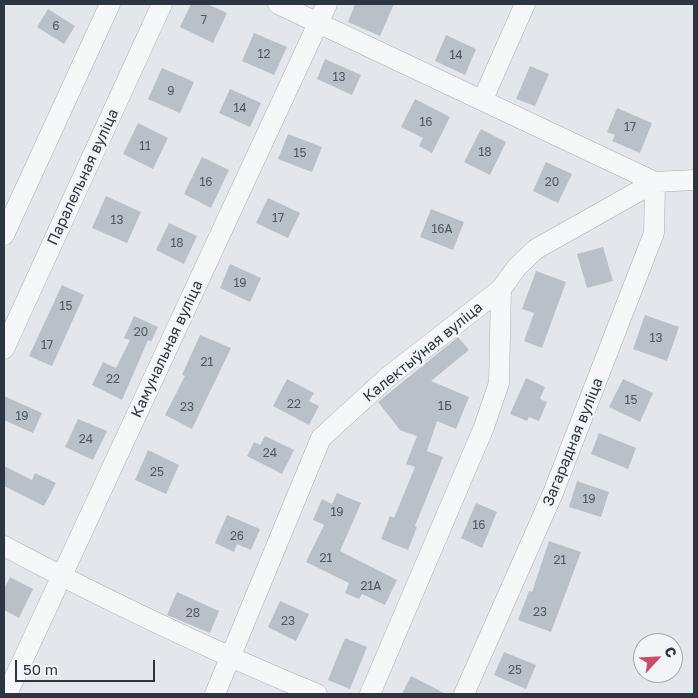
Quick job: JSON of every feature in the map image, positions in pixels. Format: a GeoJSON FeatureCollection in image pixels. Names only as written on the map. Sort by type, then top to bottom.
{"type":"FeatureCollection","features":[{"type":"Feature","properties":{"kind":"street"},"geometry":{"type":"LineString","coordinates":[[4,235],[110,4]]}},
{"type":"Feature","properties":{"kind":"street","name":"Паралельная вуліца"},"geometry":{"type":"LineString","coordinates":[[4,349],[162,4]]}},
{"type":"Feature","properties":{"kind":"street"},"geometry":{"type":"LineString","coordinates":[[278,4],[323,13],[483,99],[655,182],[694,180]]}},
{"type":"Feature","properties":{"kind":"street"},"geometry":{"type":"LineString","coordinates":[[483,99],[525,4]]}},
{"type":"Feature","properties":{"kind":"street","name":"Камунальная вуліца"},"geometry":{"type":"LineString","coordinates":[[7,694],[323,13]]}},
{"type":"Feature","properties":{"kind":"street","name":"Калектыўная вуліца"},"geometry":{"type":"LineString","coordinates":[[215,694],[321,438],[388,376],[501,290],[517,267],[536,249],[655,182]]}},
{"type":"Feature","properties":{"kind":"street","name":"Загарадная вуліца"},"geometry":{"type":"LineString","coordinates":[[464,694],[553,493],[654,233],[655,182]]}},
{"type":"Feature","properties":{"kind":"street"},"geometry":{"type":"LineString","coordinates":[[370,694],[484,427],[499,383],[501,290]]}},
{"type":"Feature","properties":{"kind":"street"},"geometry":{"type":"LineString","coordinates":[[4,546],[61,576],[230,658],[317,694]]}},
{"type":"Feature","properties":{"kind":"building"},"geometry":{"type":"Polygon","coordinates":[[[191,4],[207,4],[227,13],[213,43],[180,27],[191,4]]]}},
{"type":"Feature","properties":{"kind":"building"},"geometry":{"type":"Polygon","coordinates":[[[355,4],[394,4],[380,36],[348,22],[355,4]]]}},
{"type":"Feature","properties":{"kind":"building"},"geometry":{"type":"Polygon","coordinates":[[[48,9],[75,26],[64,44],[37,27],[48,9]]]}},
{"type":"Feature","properties":{"kind":"building"},"geometry":{"type":"Polygon","coordinates":[[[254,33],[287,47],[274,75],[242,61],[254,33]]]}},
{"type":"Feature","properties":{"kind":"building"},"geometry":{"type":"Polygon","coordinates":[[[446,35],[476,49],[465,75],[435,61],[446,35]]]}},
{"type":"Feature","properties":{"kind":"building"},"geometry":{"type":"Polygon","coordinates":[[[325,59],[361,75],[352,95],[317,79],[325,59]]]}},
{"type":"Feature","properties":{"kind":"building"},"geometry":{"type":"Polygon","coordinates":[[[530,66],[549,74],[535,106],[516,99],[530,66]]]}},
{"type":"Feature","properties":{"kind":"building"},"geometry":{"type":"Polygon","coordinates":[[[162,68],[194,82],[180,113],[148,99],[162,68]]]}},
{"type":"Feature","properties":{"kind":"building"},"geometry":{"type":"Polygon","coordinates":[[[230,89],[261,103],[250,127],[219,113],[230,89]]]}},
{"type":"Feature","properties":{"kind":"building"},"geometry":{"type":"Polygon","coordinates":[[[415,99],[450,117],[432,153],[419,146],[423,138],[401,127],[415,99]]]}},
{"type":"Feature","properties":{"kind":"building"},"geometry":{"type":"Polygon","coordinates":[[[617,108],[652,123],[640,153],[612,141],[615,135],[607,132],[617,108]]]}},
{"type":"Feature","properties":{"kind":"building"},"geometry":{"type":"Polygon","coordinates":[[[138,123],[168,138],[153,169],[123,154],[138,123]]]}},
{"type":"Feature","properties":{"kind":"building"},"geometry":{"type":"Polygon","coordinates":[[[481,129],[506,142],[490,175],[464,162],[481,129]]]}},
{"type":"Feature","properties":{"kind":"building"},"geometry":{"type":"Polygon","coordinates":[[[288,134],[322,147],[312,172],[278,159],[288,134]]]}},
{"type":"Feature","properties":{"kind":"building"},"geometry":{"type":"Polygon","coordinates":[[[202,157],[229,170],[211,208],[184,194],[202,157]]]}},
{"type":"Feature","properties":{"kind":"building"},"geometry":{"type":"Polygon","coordinates":[[[546,162],[572,174],[558,203],[533,191],[546,162]]]}},
{"type":"Feature","properties":{"kind":"building"},"geometry":{"type":"Polygon","coordinates":[[[106,196],[141,212],[127,243],[92,228],[106,196]]]}},
{"type":"Feature","properties":{"kind":"building"},"geometry":{"type":"Polygon","coordinates":[[[268,198],[300,213],[288,238],[256,223],[268,198]]]}},
{"type":"Feature","properties":{"kind":"building"},"geometry":{"type":"Polygon","coordinates":[[[431,209],[464,222],[453,250],[420,237],[431,209]]]}},
{"type":"Feature","properties":{"kind":"building"},"geometry":{"type":"Polygon","coordinates":[[[169,223],[197,236],[184,264],[156,250],[169,223]]]}},
{"type":"Feature","properties":{"kind":"building"},"geometry":{"type":"Polygon","coordinates":[[[603,247],[613,281],[587,288],[577,254],[603,247]]]}},
{"type":"Feature","properties":{"kind":"building"},"geometry":{"type":"Polygon","coordinates":[[[230,264],[261,278],[250,302],[220,288],[230,264]]]}},
{"type":"Feature","properties":{"kind":"building"},"geometry":{"type":"Polygon","coordinates":[[[536,271],[566,282],[542,348],[524,341],[534,313],[522,309],[536,271]]]}},
{"type":"Feature","properties":{"kind":"building"},"geometry":{"type":"Polygon","coordinates":[[[62,285],[84,295],[52,366],[29,356],[62,285]]]}},
{"type":"Feature","properties":{"kind":"building"},"geometry":{"type":"Polygon","coordinates":[[[645,315],[679,327],[667,361],[633,349],[645,315]]]}},
{"type":"Feature","properties":{"kind":"building"},"geometry":{"type":"Polygon","coordinates":[[[134,316],[158,327],[151,342],[148,340],[122,400],[92,385],[103,362],[116,368],[130,340],[124,338],[134,316]]]}},
{"type":"Feature","properties":{"kind":"building"},"geometry":{"type":"Polygon","coordinates":[[[200,335],[231,348],[192,429],[165,415],[185,376],[182,375],[200,335]]]}},
{"type":"Feature","properties":{"kind":"building"},"geometry":{"type":"Polygon","coordinates":[[[458,337],[469,350],[431,381],[469,397],[456,429],[437,421],[427,451],[443,457],[415,526],[417,527],[408,550],[381,539],[390,516],[394,518],[415,467],[406,464],[417,436],[400,430],[378,402],[458,337]]]}},
{"type":"Feature","properties":{"kind":"building"},"geometry":{"type":"Polygon","coordinates":[[[526,378],[545,387],[540,399],[547,402],[539,421],[529,417],[527,421],[510,414],[526,378]]]}},
{"type":"Feature","properties":{"kind":"building"},"geometry":{"type":"Polygon","coordinates":[[[287,379],[314,393],[309,401],[319,406],[309,425],[273,406],[287,379]]]}},
{"type":"Feature","properties":{"kind":"building"},"geometry":{"type":"Polygon","coordinates":[[[623,379],[653,393],[640,422],[609,407],[623,379]]]}},
{"type":"Feature","properties":{"kind":"building"},"geometry":{"type":"Polygon","coordinates":[[[4,396],[42,413],[33,433],[4,420],[4,396]]]}},
{"type":"Feature","properties":{"kind":"building"},"geometry":{"type":"Polygon","coordinates":[[[78,419],[107,431],[93,460],[65,447],[78,419]]]}},
{"type":"Feature","properties":{"kind":"building"},"geometry":{"type":"Polygon","coordinates":[[[599,433],[636,448],[628,469],[591,454],[599,433]]]}},
{"type":"Feature","properties":{"kind":"building"},"geometry":{"type":"Polygon","coordinates":[[[265,436],[294,450],[282,474],[247,456],[254,442],[260,445],[265,436]]]}},
{"type":"Feature","properties":{"kind":"building"},"geometry":{"type":"Polygon","coordinates":[[[148,450],[179,465],[166,494],[135,480],[148,450]]]}},
{"type":"Feature","properties":{"kind":"building"},"geometry":{"type":"Polygon","coordinates":[[[4,466],[32,480],[35,473],[56,483],[44,506],[4,486],[4,466]]]}},
{"type":"Feature","properties":{"kind":"building"},"geometry":{"type":"Polygon","coordinates":[[[577,481],[609,492],[601,517],[569,507],[577,481]]]}},
{"type":"Feature","properties":{"kind":"building"},"geometry":{"type":"Polygon","coordinates":[[[337,493],[361,503],[340,551],[397,580],[385,605],[362,594],[359,599],[345,593],[349,583],[306,562],[324,525],[313,520],[322,499],[332,504],[337,493]]]}},
{"type":"Feature","properties":{"kind":"building"},"geometry":{"type":"Polygon","coordinates":[[[476,503],[497,512],[482,548],[461,538],[476,503]]]}},
{"type":"Feature","properties":{"kind":"building"},"geometry":{"type":"Polygon","coordinates":[[[227,515],[260,529],[251,550],[237,544],[234,552],[215,543],[227,515]]]}},
{"type":"Feature","properties":{"kind":"building"},"geometry":{"type":"Polygon","coordinates":[[[549,541],[581,552],[551,632],[518,620],[529,591],[532,592],[549,541]]]}},
{"type":"Feature","properties":{"kind":"building"},"geometry":{"type":"Polygon","coordinates":[[[10,577],[33,589],[19,618],[4,610],[4,589],[10,577]]]}},
{"type":"Feature","properties":{"kind":"building"},"geometry":{"type":"Polygon","coordinates":[[[177,592],[219,611],[210,633],[167,615],[177,592]]]}},
{"type":"Feature","properties":{"kind":"building"},"geometry":{"type":"Polygon","coordinates":[[[280,601],[309,614],[296,641],[268,627],[280,601]]]}},
{"type":"Feature","properties":{"kind":"building"},"geometry":{"type":"Polygon","coordinates":[[[345,638],[367,647],[350,689],[328,680],[345,638]]]}},
{"type":"Feature","properties":{"kind":"building"},"geometry":{"type":"Polygon","coordinates":[[[504,652],[536,665],[526,689],[494,675],[504,652]]]}},
{"type":"Feature","properties":{"kind":"building"},"geometry":{"type":"Polygon","coordinates":[[[411,676],[446,694],[402,694],[411,676]]]}}]}
